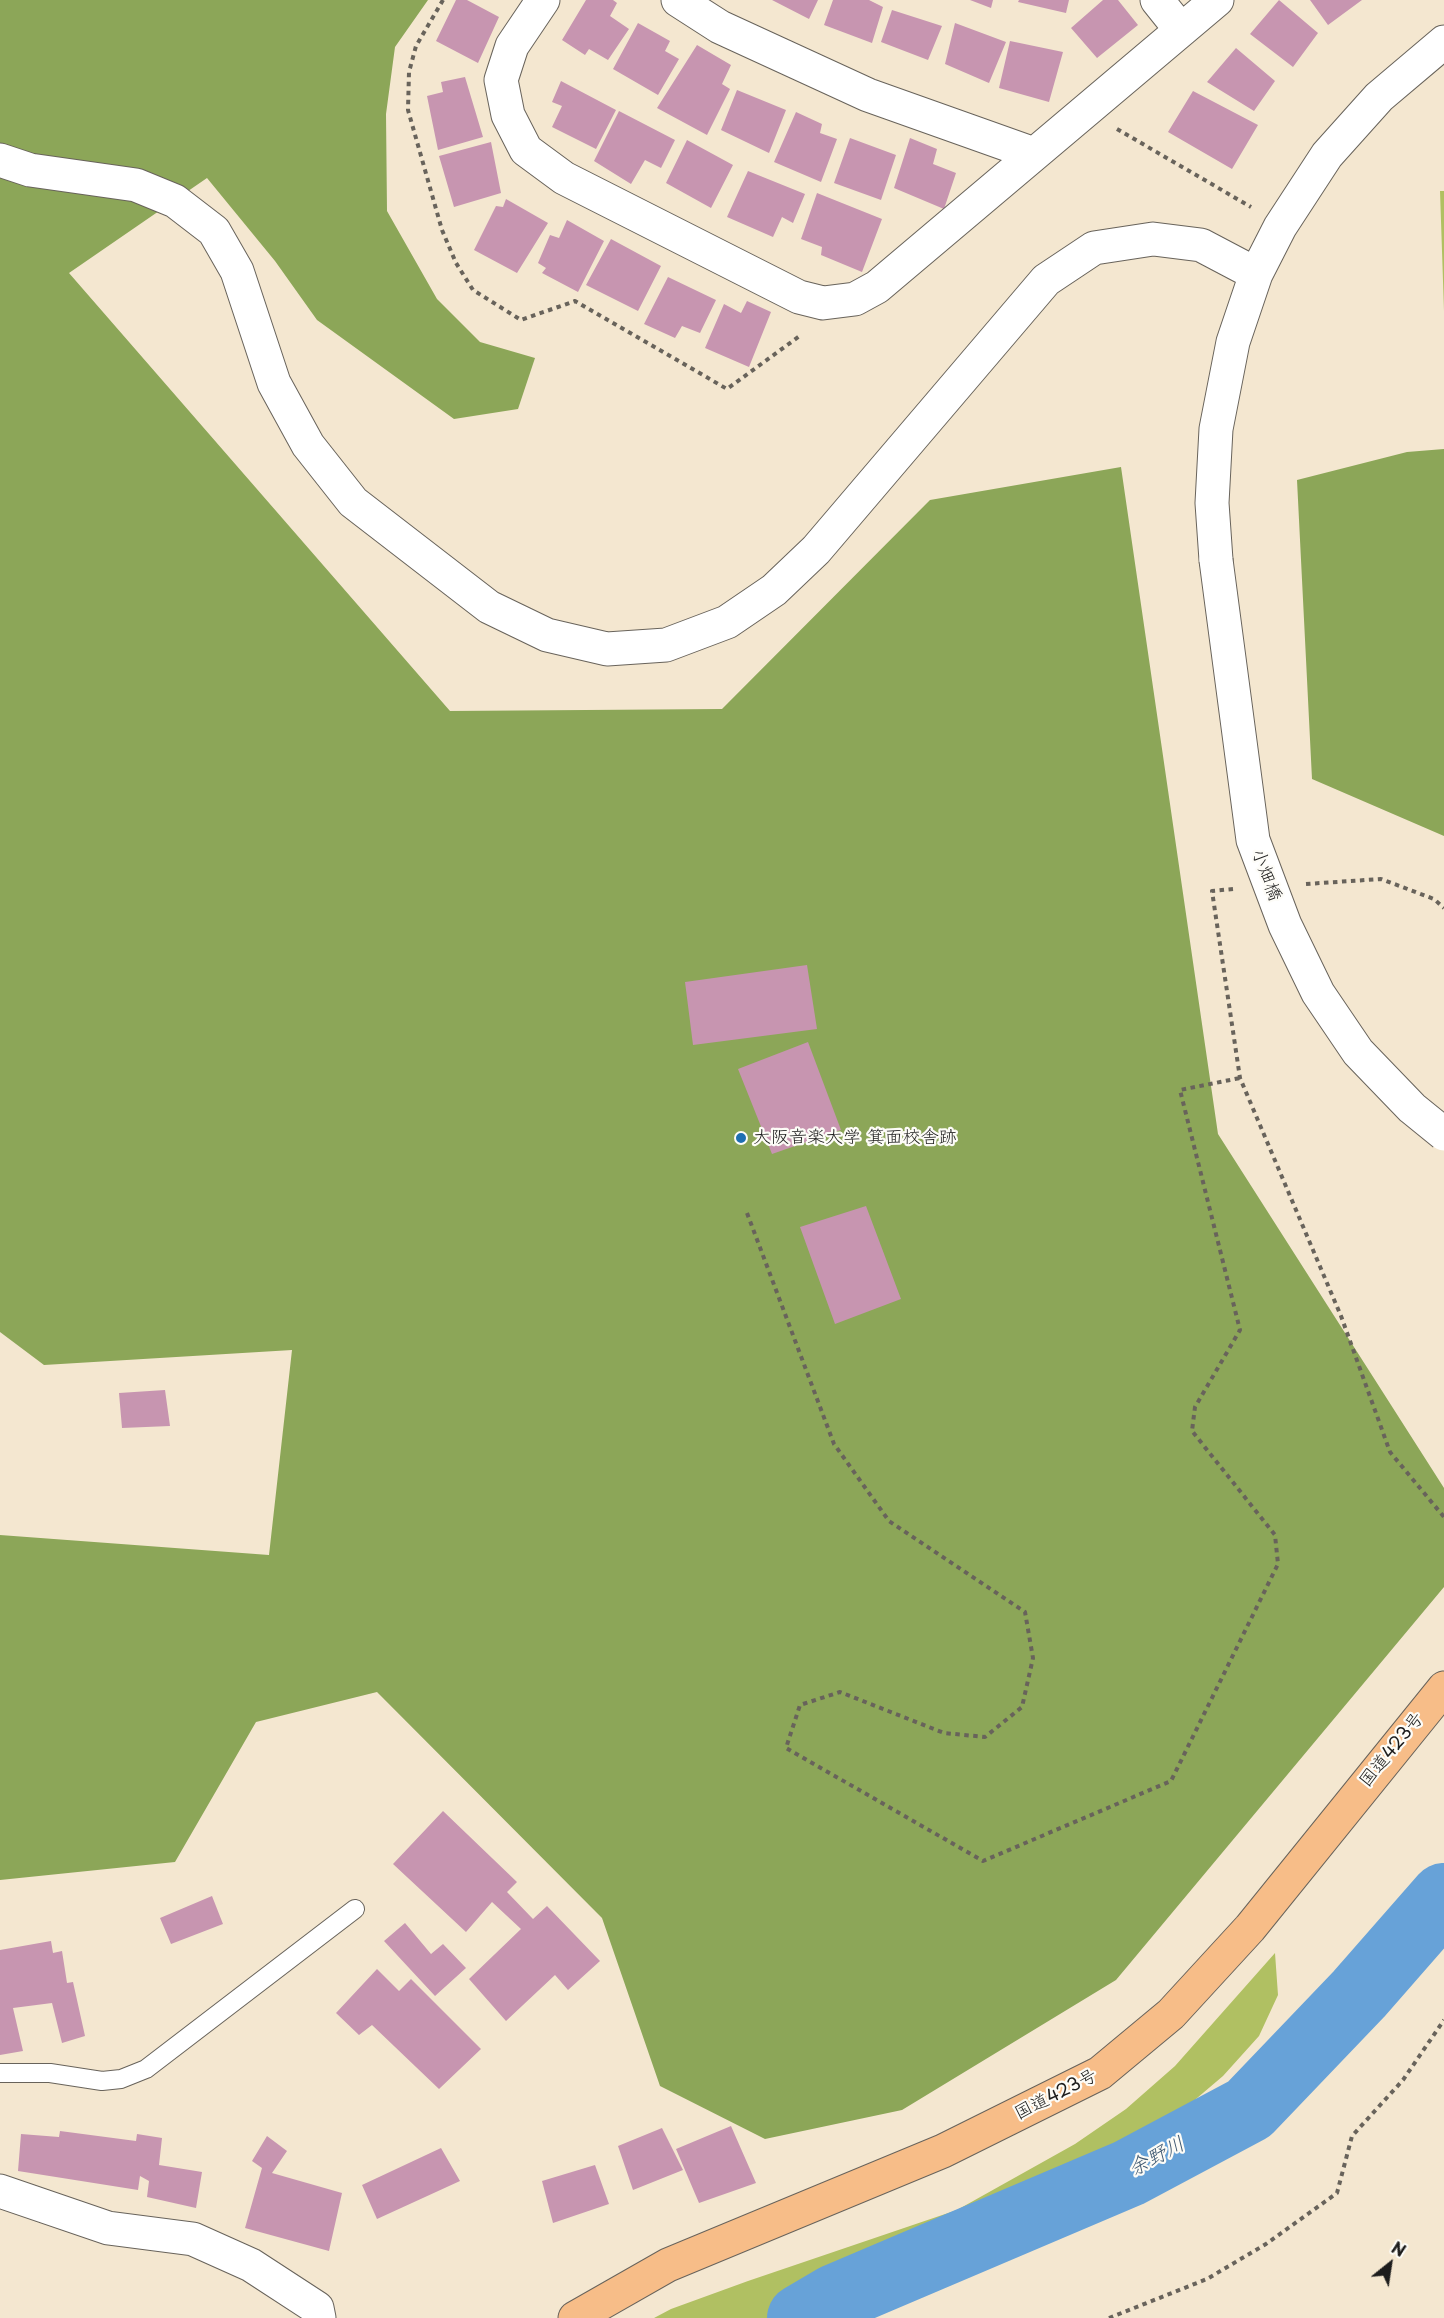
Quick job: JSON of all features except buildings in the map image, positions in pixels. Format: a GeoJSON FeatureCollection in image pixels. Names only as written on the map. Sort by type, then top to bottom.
{"type":"FeatureCollection","features":[{"type":"Feature","properties":{"kind":"highway","name":"国道423号"},"geometry":{"type":"LineString","coordinates":[[575,2318],[668,2265],[943,2151],[1100,2073],[1171,2014],[1250,1928],[1444,1688]]}},
{"type":"Feature","properties":{"kind":"street"},"geometry":{"type":"LineString","coordinates":[[543,0],[512,46],[501,80],[508,115],[526,150],[574,183],[799,297],[823,303],[855,299],[877,287],[1217,0]]}},
{"type":"Feature","properties":{"kind":"street"},"geometry":{"type":"LineString","coordinates":[[678,0],[720,27],[868,95],[1034,154]]}},
{"type":"Feature","properties":{"kind":"street"},"geometry":{"type":"LineString","coordinates":[[1157,0],[1181,30]]}},
{"type":"Feature","properties":{"kind":"street","name":"小畑橋"},"geometry":{"type":"LineString","coordinates":[[1444,42],[1404,73],[1345,132],[1303,189],[1256,274],[1233,342],[1216,429],[1212,503],[1216,560],[1253,840],[1285,925],[1318,993],[1358,1052],[1412,1108],[1444,1134]]}},
{"type":"Feature","properties":{"kind":"street"},"geometry":{"type":"LineString","coordinates":[[0,160],[30,170],[136,185],[175,201],[214,231],[237,271],[274,383],[308,445],[353,502],[489,607],[547,635],[607,649],[666,645],[727,622],[774,590],[816,550],[1046,280],[1094,248],[1153,239],[1201,245],[1256,274]]}},
{"type":"Feature","properties":{"kind":"street"},"geometry":{"type":"LineString","coordinates":[[0,2191],[108,2228],[193,2239],[251,2265],[317,2308],[320,2318]]}},
{"type":"Feature","properties":{"kind":"lane"},"geometry":{"type":"LineString","coordinates":[[0,2073],[50,2073],[102,2081],[121,2079],[146,2069],[355,1909]]}},
{"type":"Feature","properties":{"kind":"path"},"geometry":{"type":"LineString","coordinates":[[443,0],[417,46],[409,72],[408,110],[442,230],[456,263],[472,290],[521,320],[575,301],[727,389],[808,330],[823,303]]}},
{"type":"Feature","properties":{"kind":"path"},"geometry":{"type":"LineString","coordinates":[[1085,111],[1253,208]]}},
{"type":"Feature","properties":{"kind":"path"},"geometry":{"type":"LineString","coordinates":[[1302,884],[1381,879],[1434,899],[1444,908]]}},
{"type":"Feature","properties":{"kind":"path"},"geometry":{"type":"LineString","coordinates":[[1235,889],[1212,891],[1240,1078],[1341,1316],[1390,1452],[1444,1517]]}},
{"type":"Feature","properties":{"kind":"path"},"geometry":{"type":"LineString","coordinates":[[747,1213],[834,1444],[888,1521],[1024,1612],[1033,1658],[1022,1707],[985,1737],[944,1733],[840,1692],[800,1705],[786,1748],[983,1861],[1171,1781],[1278,1564],[1275,1535],[1192,1431],[1195,1407],[1240,1330],[1179,1090],[1240,1078]]}},
{"type":"Feature","properties":{"kind":"path"},"geometry":{"type":"LineString","coordinates":[[1109,2318],[1207,2279],[1266,2244],[1331,2199],[1337,2193],[1352,2136],[1403,2080],[1444,2020]]}},
{"type":"Feature","properties":{"kind":"green space"},"geometry":{"type":"Polygon","coordinates":[[[0,0],[428,0],[395,47],[386,114],[387,211],[437,299],[480,342],[535,358],[518,409],[454,419],[317,320],[275,261],[207,178],[69,273],[450,711],[722,709],[930,500],[1121,467],[1218,1134],[1444,1488],[1444,1587],[1116,1980],[902,2110],[765,2139],[660,2086],[602,1918],[377,1692],[256,1722],[175,1862],[0,1880],[0,1535],[269,1555],[292,1350],[44,1365],[0,1332],[0,0]]]}},
{"type":"Feature","properties":{"kind":"green space"},"geometry":{"type":"Polygon","coordinates":[[[1440,191],[1444,191],[1444,311],[1440,191]]]}},
{"type":"Feature","properties":{"kind":"green space"},"geometry":{"type":"Polygon","coordinates":[[[1444,449],[1444,836],[1312,779],[1297,480],[1407,452],[1444,449]]]}},
{"type":"Feature","properties":{"kind":"green space"},"geometry":{"type":"Polygon","coordinates":[[[1275,1953],[1278,1995],[1259,2036],[1223,2076],[1117,2166],[1084,2205],[1036,2247],[910,2292],[842,2306],[804,2318],[654,2318],[671,2309],[748,2281],[957,2210],[1075,2144],[1126,2109],[1175,2066],[1275,1953]]]}},
{"type":"Feature","properties":{"kind":"waterway","name":"余野川"},"geometry":{"type":"LineString","coordinates":[[801,2318],[835,2298],[1129,2173],[1249,2109],[1359,1994],[1444,1897]]}},
{"type":"Feature","properties":{"kind":"place","name":"大阪音楽大学 箕面校舎跡"},"geometry":{"type":"Point","coordinates":[741,1138]}}]}
